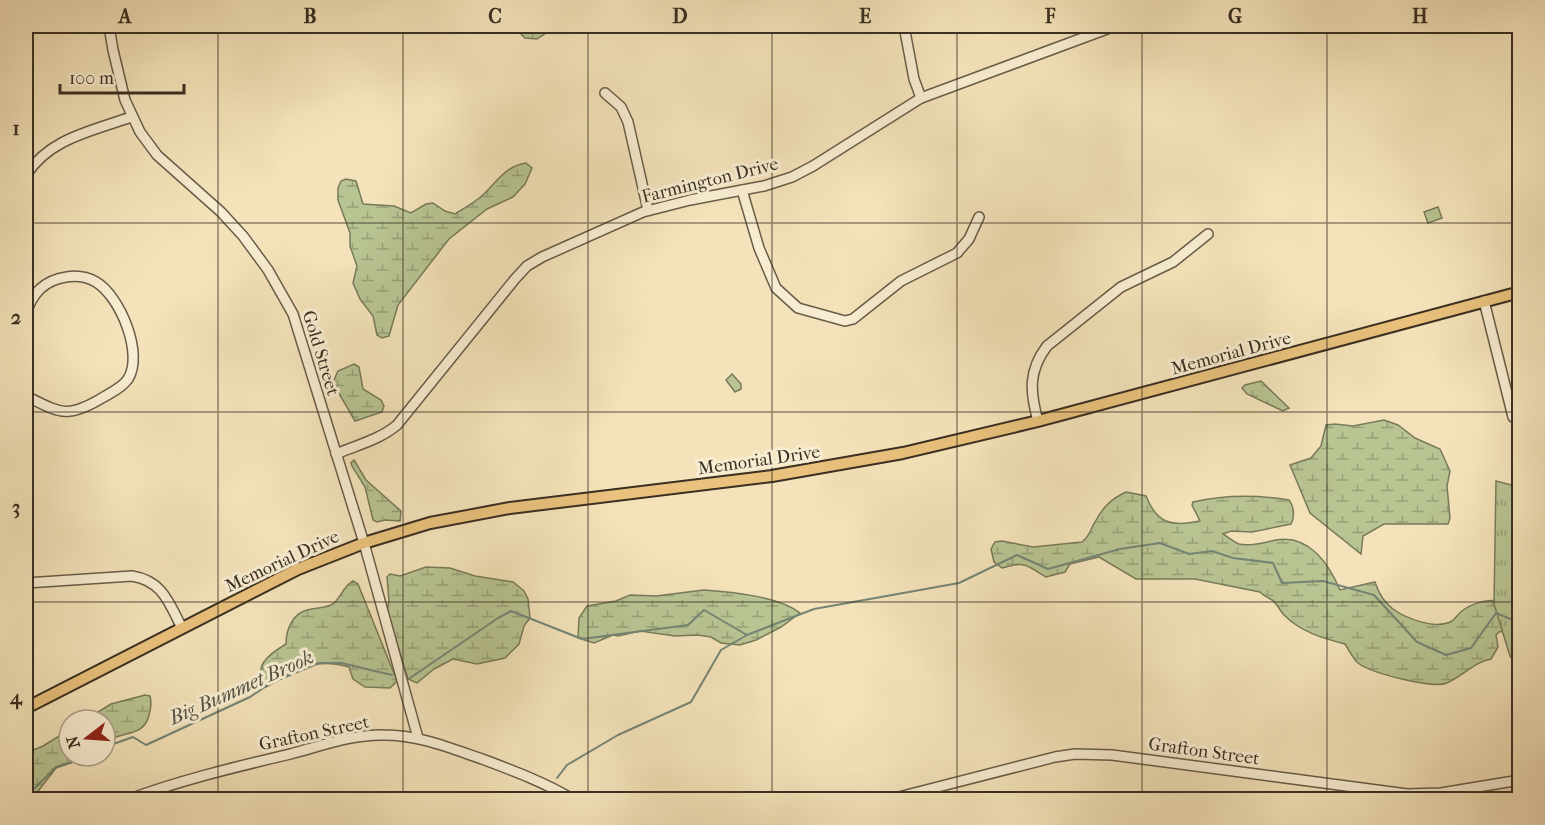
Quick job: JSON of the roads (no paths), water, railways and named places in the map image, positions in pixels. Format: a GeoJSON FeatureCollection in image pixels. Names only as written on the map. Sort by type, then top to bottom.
{"type":"FeatureCollection","features":[{"type":"Feature","properties":{"kind":"main road","name":"Memorial Drive"},"geometry":{"type":"LineString","coordinates":[[26,708],[298,569],[364,543],[430,523],[477,513],[834,466],[913,451],[1038,422],[1520,292]]}},
{"type":"Feature","properties":{"kind":"street","name":"Gold Street"},"geometry":{"type":"LineString","coordinates":[[109,26],[115,59],[131,117],[145,140],[157,155],[243,236],[286,300],[298,328],[364,543],[418,738]]}},
{"type":"Feature","properties":{"kind":"street"},"geometry":{"type":"LineString","coordinates":[[904,26],[914,79],[921,98]]}},
{"type":"Feature","properties":{"kind":"street","name":"Farmington Drive"},"geometry":{"type":"LineString","coordinates":[[336,454],[387,433],[397,425],[527,266],[552,252],[648,210],[778,182],[802,172],[921,98],[1115,26]]}},
{"type":"Feature","properties":{"kind":"street"},"geometry":{"type":"LineString","coordinates":[[605,93],[621,107],[628,122],[648,210]]}},
{"type":"Feature","properties":{"kind":"street"},"geometry":{"type":"LineString","coordinates":[[26,175],[38,158],[52,147],[131,117]]}},
{"type":"Feature","properties":{"kind":"street"},"geometry":{"type":"LineString","coordinates":[[742,190],[759,248],[776,288],[798,308],[845,321],[853,319],[901,281],[957,254],[969,238],[979,217]]}},
{"type":"Feature","properties":{"kind":"street"},"geometry":{"type":"LineString","coordinates":[[1038,422],[1032,392],[1033,372],[1039,357],[1047,346],[1121,287],[1173,262],[1208,234]]}},
{"type":"Feature","properties":{"kind":"street"},"geometry":{"type":"LineString","coordinates":[[26,313],[34,295],[49,283],[76,276],[95,281],[111,296],[135,354],[132,370],[124,384],[83,409],[72,412],[57,411],[26,396]]}},
{"type":"Feature","properties":{"kind":"street"},"geometry":{"type":"LineString","coordinates":[[1484,301],[1513,417]]}},
{"type":"Feature","properties":{"kind":"street"},"geometry":{"type":"LineString","coordinates":[[26,583],[140,577],[161,589],[182,628]]}},
{"type":"Feature","properties":{"kind":"street","name":"Grafton Street"},"geometry":{"type":"LineString","coordinates":[[127,800],[211,774],[343,740],[374,735],[418,738],[522,773],[574,800]]}},
{"type":"Feature","properties":{"kind":"street","name":"Grafton Street"},"geometry":{"type":"LineString","coordinates":[[887,800],[1047,759],[1093,754],[1410,794],[1441,793],[1520,780]]}},
{"type":"Feature","properties":{"kind":"waterway","name":"Big Bummet Brook"},"geometry":{"type":"LineString","coordinates":[[410,678],[511,611],[582,639],[688,625],[704,610],[747,635],[814,609],[959,583],[1017,555],[1048,569],[1120,549],[1160,543],[1189,554],[1212,551],[1233,558],[1273,563],[1282,583],[1323,581],[1374,595],[1417,642],[1446,655],[1471,648],[1496,613],[1520,623]]}},
{"type":"Feature","properties":{"kind":"waterway"},"geometry":{"type":"LineString","coordinates":[[557,778],[567,765],[618,735],[691,702],[721,650],[747,635]]}},
{"type":"Feature","properties":{"kind":"waterway","name":"Big Bummet Brook"},"geometry":{"type":"LineString","coordinates":[[117,743],[133,737],[146,745],[250,697],[271,683],[319,663],[341,663],[392,675]]}},
{"type":"Feature","properties":{"kind":"waterway","name":"Big Bummet Brook"},"geometry":{"type":"LineString","coordinates":[[26,790],[35,788],[57,767]]}},
{"type":"Feature","properties":{"kind":"waterway"},"geometry":{"type":"LineString","coordinates":[[540,800],[547,791]]}}]}
